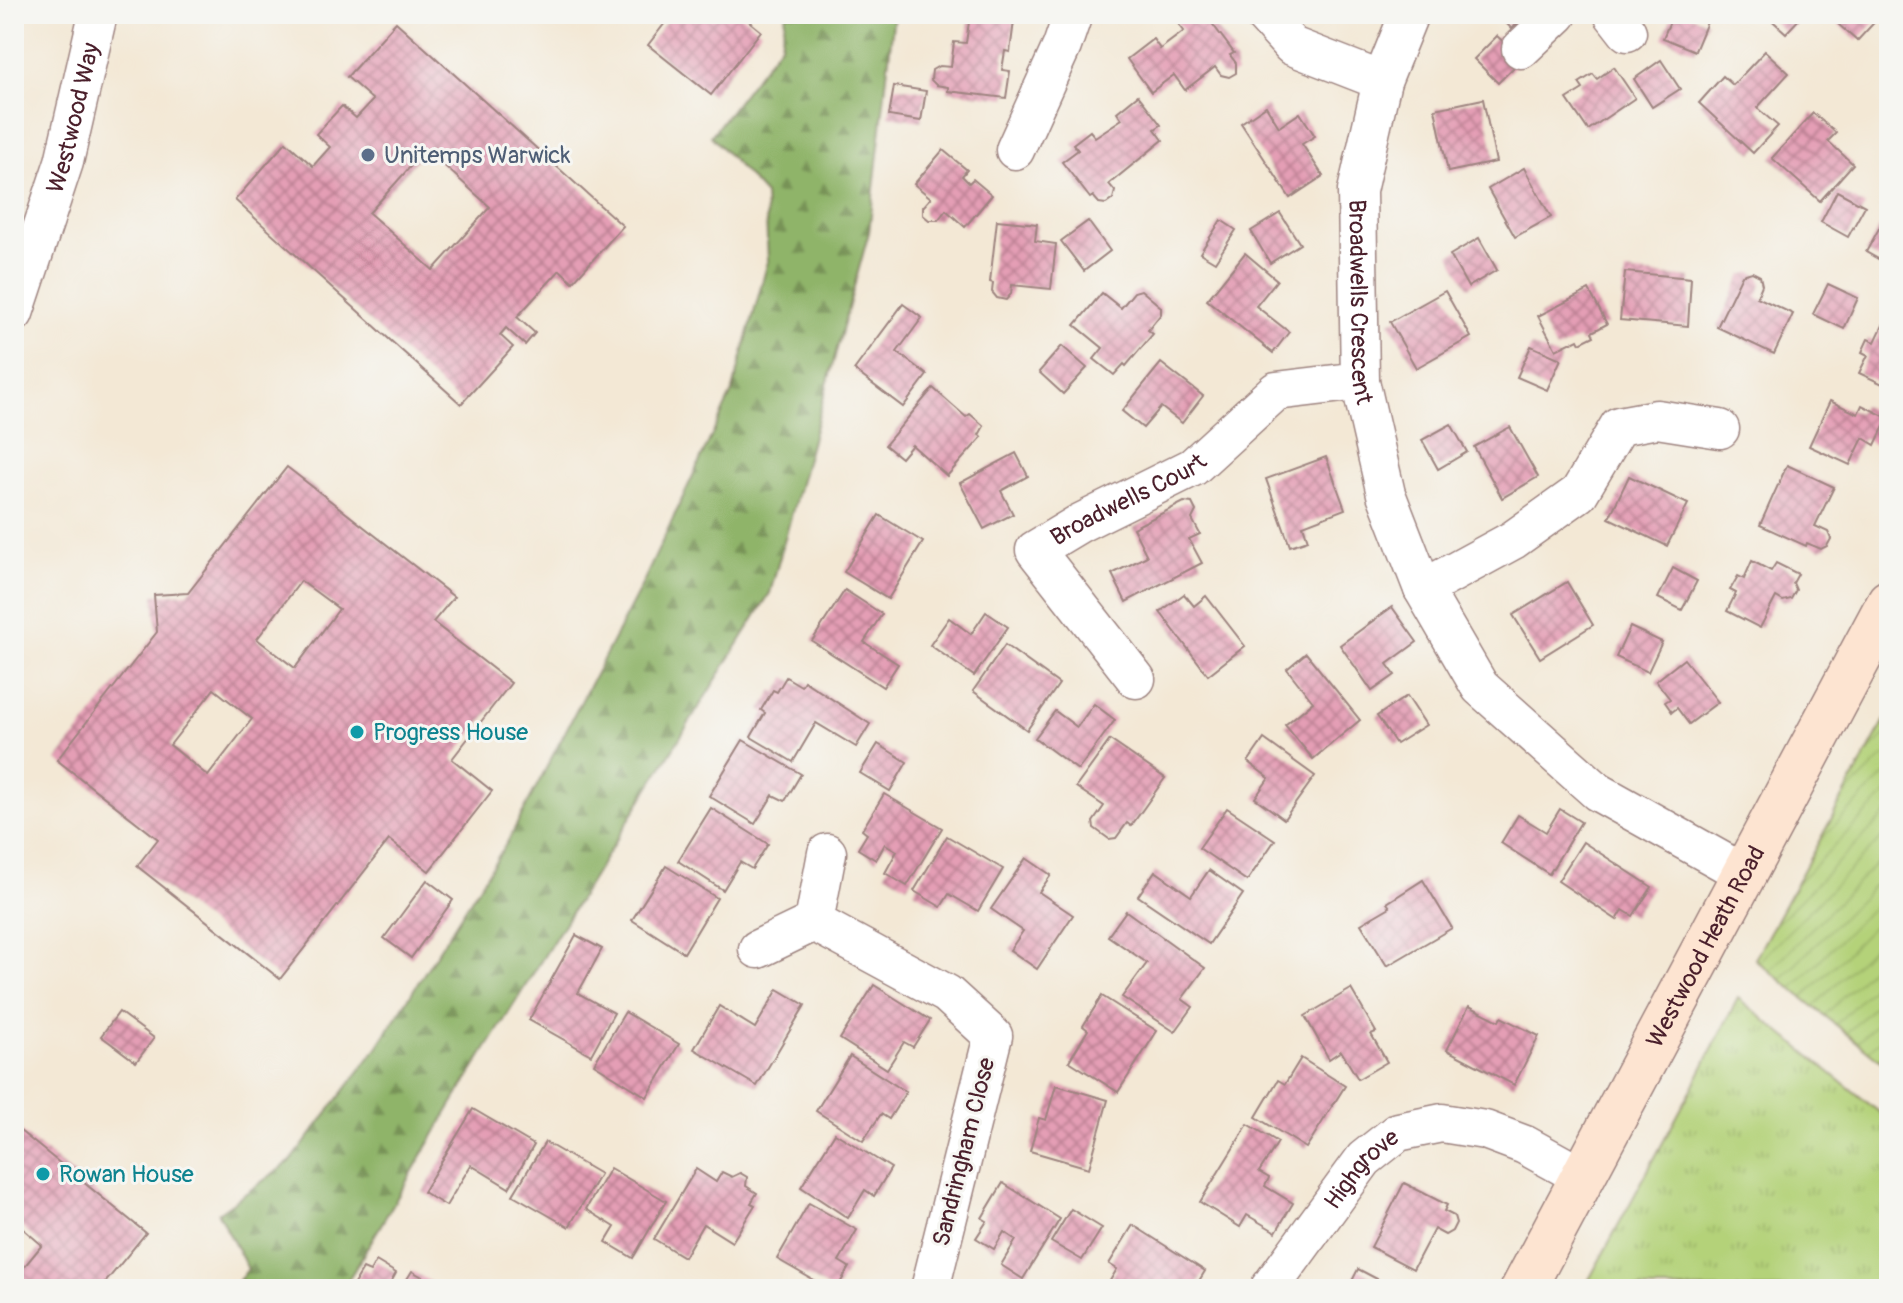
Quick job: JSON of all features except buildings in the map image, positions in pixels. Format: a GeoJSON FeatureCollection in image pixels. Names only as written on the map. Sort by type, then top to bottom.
{"type":"FeatureCollection","features":[{"type":"Feature","properties":{"kind":"street","name":"Westwood Way"},"geometry":{"type":"LineString","coordinates":[[14,313],[64,162],[98,14]]}},
{"type":"Feature","properties":{"kind":"street"},"geometry":{"type":"LineString","coordinates":[[1015,150],[1062,46],[1073,14]]}},
{"type":"Feature","properties":{"kind":"street"},"geometry":{"type":"LineString","coordinates":[[1263,14],[1292,46],[1382,81]]}},
{"type":"Feature","properties":{"kind":"street","name":"Broadwells Crescent"},"geometry":{"type":"LineString","coordinates":[[1409,14],[1382,81],[1357,191],[1360,381],[1386,494],[1423,589],[1480,687],[1598,792],[1743,873]]}},
{"type":"Feature","properties":{"kind":"street"},"geometry":{"type":"LineString","coordinates":[[1521,49],[1558,14]]}},
{"type":"Feature","properties":{"kind":"street","name":"Broadwells Court"},"geometry":{"type":"LineString","coordinates":[[1136,679],[1035,550],[1080,523],[1193,467],[1276,391],[1360,381]]}},
{"type":"Feature","properties":{"kind":"street"},"geometry":{"type":"LineString","coordinates":[[1423,589],[1513,540],[1579,493],[1619,426],[1657,419],[1720,429]]}},
{"type":"Feature","properties":{"kind":"street","name":"Westwood Heath Road"},"geometry":{"type":"LineString","coordinates":[[1523,1289],[1889,602]]}},
{"type":"Feature","properties":{"kind":"street"},"geometry":{"type":"LineString","coordinates":[[758,949],[814,922],[827,853]]}},
{"type":"Feature","properties":{"kind":"street","name":"Sandringham Close"},"geometry":{"type":"LineString","coordinates":[[814,922],[947,994],[993,1036],[930,1289]]}},
{"type":"Feature","properties":{"kind":"street","name":"Highgrove"},"geometry":{"type":"LineString","coordinates":[[1269,1289],[1364,1159],[1398,1132],[1442,1123],[1485,1130],[1525,1145],[1583,1177]]}},
{"type":"Feature","properties":{"kind":"green space"},"geometry":{"type":"Polygon","coordinates":[[[786,14],[894,14],[869,232],[770,593],[460,1091],[343,1289],[232,1289],[248,1269],[218,1213],[291,1161],[378,1046],[508,841],[640,589],[733,390],[768,261],[765,195],[711,136],[781,44],[786,14]]]}},
{"type":"Feature","properties":{"kind":"green space"},"geometry":{"type":"Polygon","coordinates":[[[1889,713],[1889,1068],[1755,959],[1889,713]]]}},
{"type":"Feature","properties":{"kind":"green space"},"geometry":{"type":"Polygon","coordinates":[[[1738,998],[1889,1120],[1889,1289],[1584,1289],[1696,1081],[1738,998]]]}},
{"type":"Feature","properties":{"kind":"place","name":"Unitemps Warwick"},"geometry":{"type":"Point","coordinates":[368,155]}},
{"type":"Feature","properties":{"kind":"place","name":"Progress House"},"geometry":{"type":"Point","coordinates":[357,732]}},
{"type":"Feature","properties":{"kind":"place","name":"Rowan House"},"geometry":{"type":"Point","coordinates":[43,1174]}}]}
